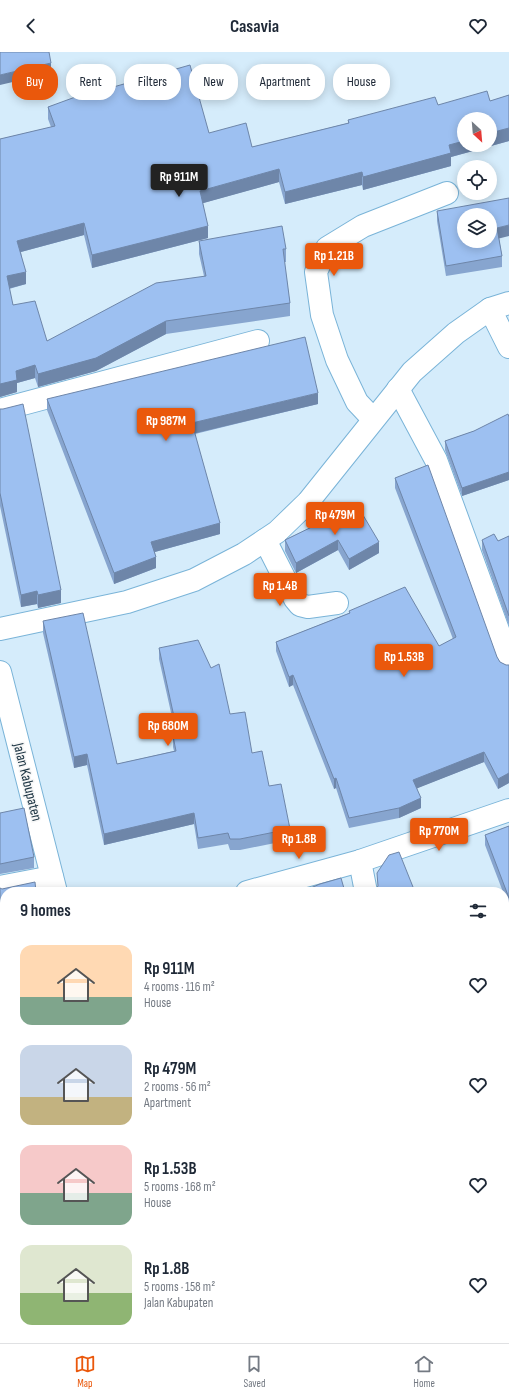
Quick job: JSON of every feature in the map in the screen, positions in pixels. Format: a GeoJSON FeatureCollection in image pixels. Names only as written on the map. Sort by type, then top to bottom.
{"type":"FeatureCollection","features":[{"type":"Feature","properties":{"kind":"street"},"geometry":{"type":"LineString","coordinates":[[373,419],[357,402],[337,360],[322,315],[316,272],[327,248],[363,226],[447,193]]}},
{"type":"Feature","properties":{"kind":"street"},"geometry":{"type":"LineString","coordinates":[[0,629],[127,602],[194,580],[244,554],[277,532],[308,502],[412,372],[456,333],[500,306],[509,347]]}},
{"type":"Feature","properties":{"kind":"street"},"geometry":{"type":"LineString","coordinates":[[0,410],[258,341]]}},
{"type":"Feature","properties":{"kind":"street"},"geometry":{"type":"LineString","coordinates":[[398,389],[436,460],[509,663]]}},
{"type":"Feature","properties":{"kind":"street"},"geometry":{"type":"LineString","coordinates":[[265,540],[295,599],[300,605],[308,607],[337,603]]}},
{"type":"Feature","properties":{"kind":"street","name":"Jalan Kabupaten"},"geometry":{"type":"LineString","coordinates":[[0,672],[54,885]]}},
{"type":"Feature","properties":{"kind":"street"},"geometry":{"type":"LineString","coordinates":[[265,887],[360,861],[509,810]]}},
{"type":"Feature","properties":{"kind":"street"},"geometry":{"type":"LineString","coordinates":[[360,861],[365,887]]}},
{"type":"Feature","properties":{"kind":"street"},"geometry":{"type":"LineString","coordinates":[[0,887],[54,885]]}},
{"type":"Feature","properties":{"kind":"building"},"geometry":{"type":"Polygon","coordinates":[[[0,52],[49,52],[51,63],[12,64],[12,72],[0,75],[0,52]]]}},
{"type":"Feature","properties":{"kind":"building"},"geometry":{"type":"Polygon","coordinates":[[[189,65],[189,100],[200,100],[209,133],[246,123],[252,147],[349,123],[348,120],[435,97],[438,105],[487,91],[490,101],[509,95],[509,128],[497,131],[497,112],[457,112],[457,143],[449,145],[451,153],[363,177],[362,172],[285,192],[279,169],[200,191],[208,226],[92,255],[84,223],[17,241],[26,272],[7,276],[13,305],[35,301],[47,341],[156,283],[206,276],[199,241],[282,226],[286,249],[283,249],[290,303],[166,321],[96,358],[38,374],[35,365],[16,371],[17,380],[0,384],[0,139],[55,126],[48,107],[67,100],[116,100],[116,86],[124,84],[124,100],[181,100],[181,68],[189,65]]]}},
{"type":"Feature","properties":{"kind":"building"},"geometry":{"type":"Polygon","coordinates":[[[509,198],[509,225],[497,228],[502,256],[446,266],[437,211],[509,198]]]}},
{"type":"Feature","properties":{"kind":"building"},"geometry":{"type":"Polygon","coordinates":[[[305,337],[318,393],[192,423],[220,523],[151,542],[156,557],[114,573],[47,399],[305,337]]]}},
{"type":"Feature","properties":{"kind":"building"},"geometry":{"type":"Polygon","coordinates":[[[23,404],[61,590],[38,595],[37,591],[21,595],[0,493],[0,409],[23,404]]]}},
{"type":"Feature","properties":{"kind":"building"},"geometry":{"type":"Polygon","coordinates":[[[508,414],[509,472],[462,488],[445,441],[474,431],[508,414]]]}},
{"type":"Feature","properties":{"kind":"building"},"geometry":{"type":"Polygon","coordinates":[[[428,465],[497,657],[500,662],[509,665],[509,773],[498,779],[484,752],[413,780],[421,798],[399,808],[349,818],[336,778],[334,779],[293,675],[289,677],[276,642],[350,613],[349,611],[405,587],[439,646],[456,637],[395,478],[428,465]]]}},
{"type":"Feature","properties":{"kind":"building"},"geometry":{"type":"Polygon","coordinates":[[[357,505],[379,542],[349,559],[338,540],[296,563],[285,540],[357,505]]]}},
{"type":"Feature","properties":{"kind":"building"},"geometry":{"type":"Polygon","coordinates":[[[494,534],[498,541],[509,536],[509,616],[482,540],[494,534]]]}},
{"type":"Feature","properties":{"kind":"building"},"geometry":{"type":"Polygon","coordinates":[[[83,613],[117,764],[176,751],[173,736],[178,735],[159,648],[198,640],[211,668],[219,664],[230,714],[245,712],[252,753],[262,751],[269,786],[281,784],[290,829],[240,839],[230,839],[228,833],[198,838],[194,813],[104,834],[87,754],[74,757],[43,621],[83,613]]]}},
{"type":"Feature","properties":{"kind":"building"},"geometry":{"type":"Polygon","coordinates":[[[24,808],[34,857],[0,864],[0,813],[24,808]]]}},
{"type":"Feature","properties":{"kind":"building"},"geometry":{"type":"Polygon","coordinates":[[[509,826],[509,887],[505,887],[485,835],[509,826]]]}},
{"type":"Feature","properties":{"kind":"building"},"geometry":{"type":"Polygon","coordinates":[[[399,852],[413,887],[377,887],[377,873],[389,855],[399,852]]]}},
{"type":"Feature","properties":{"kind":"building"},"geometry":{"type":"Polygon","coordinates":[[[341,878],[344,887],[313,887],[341,878]]]}},
{"type":"Feature","properties":{"kind":"building"},"geometry":{"type":"Polygon","coordinates":[[[35,882],[36,887],[11,887],[35,882]]]}}]}
